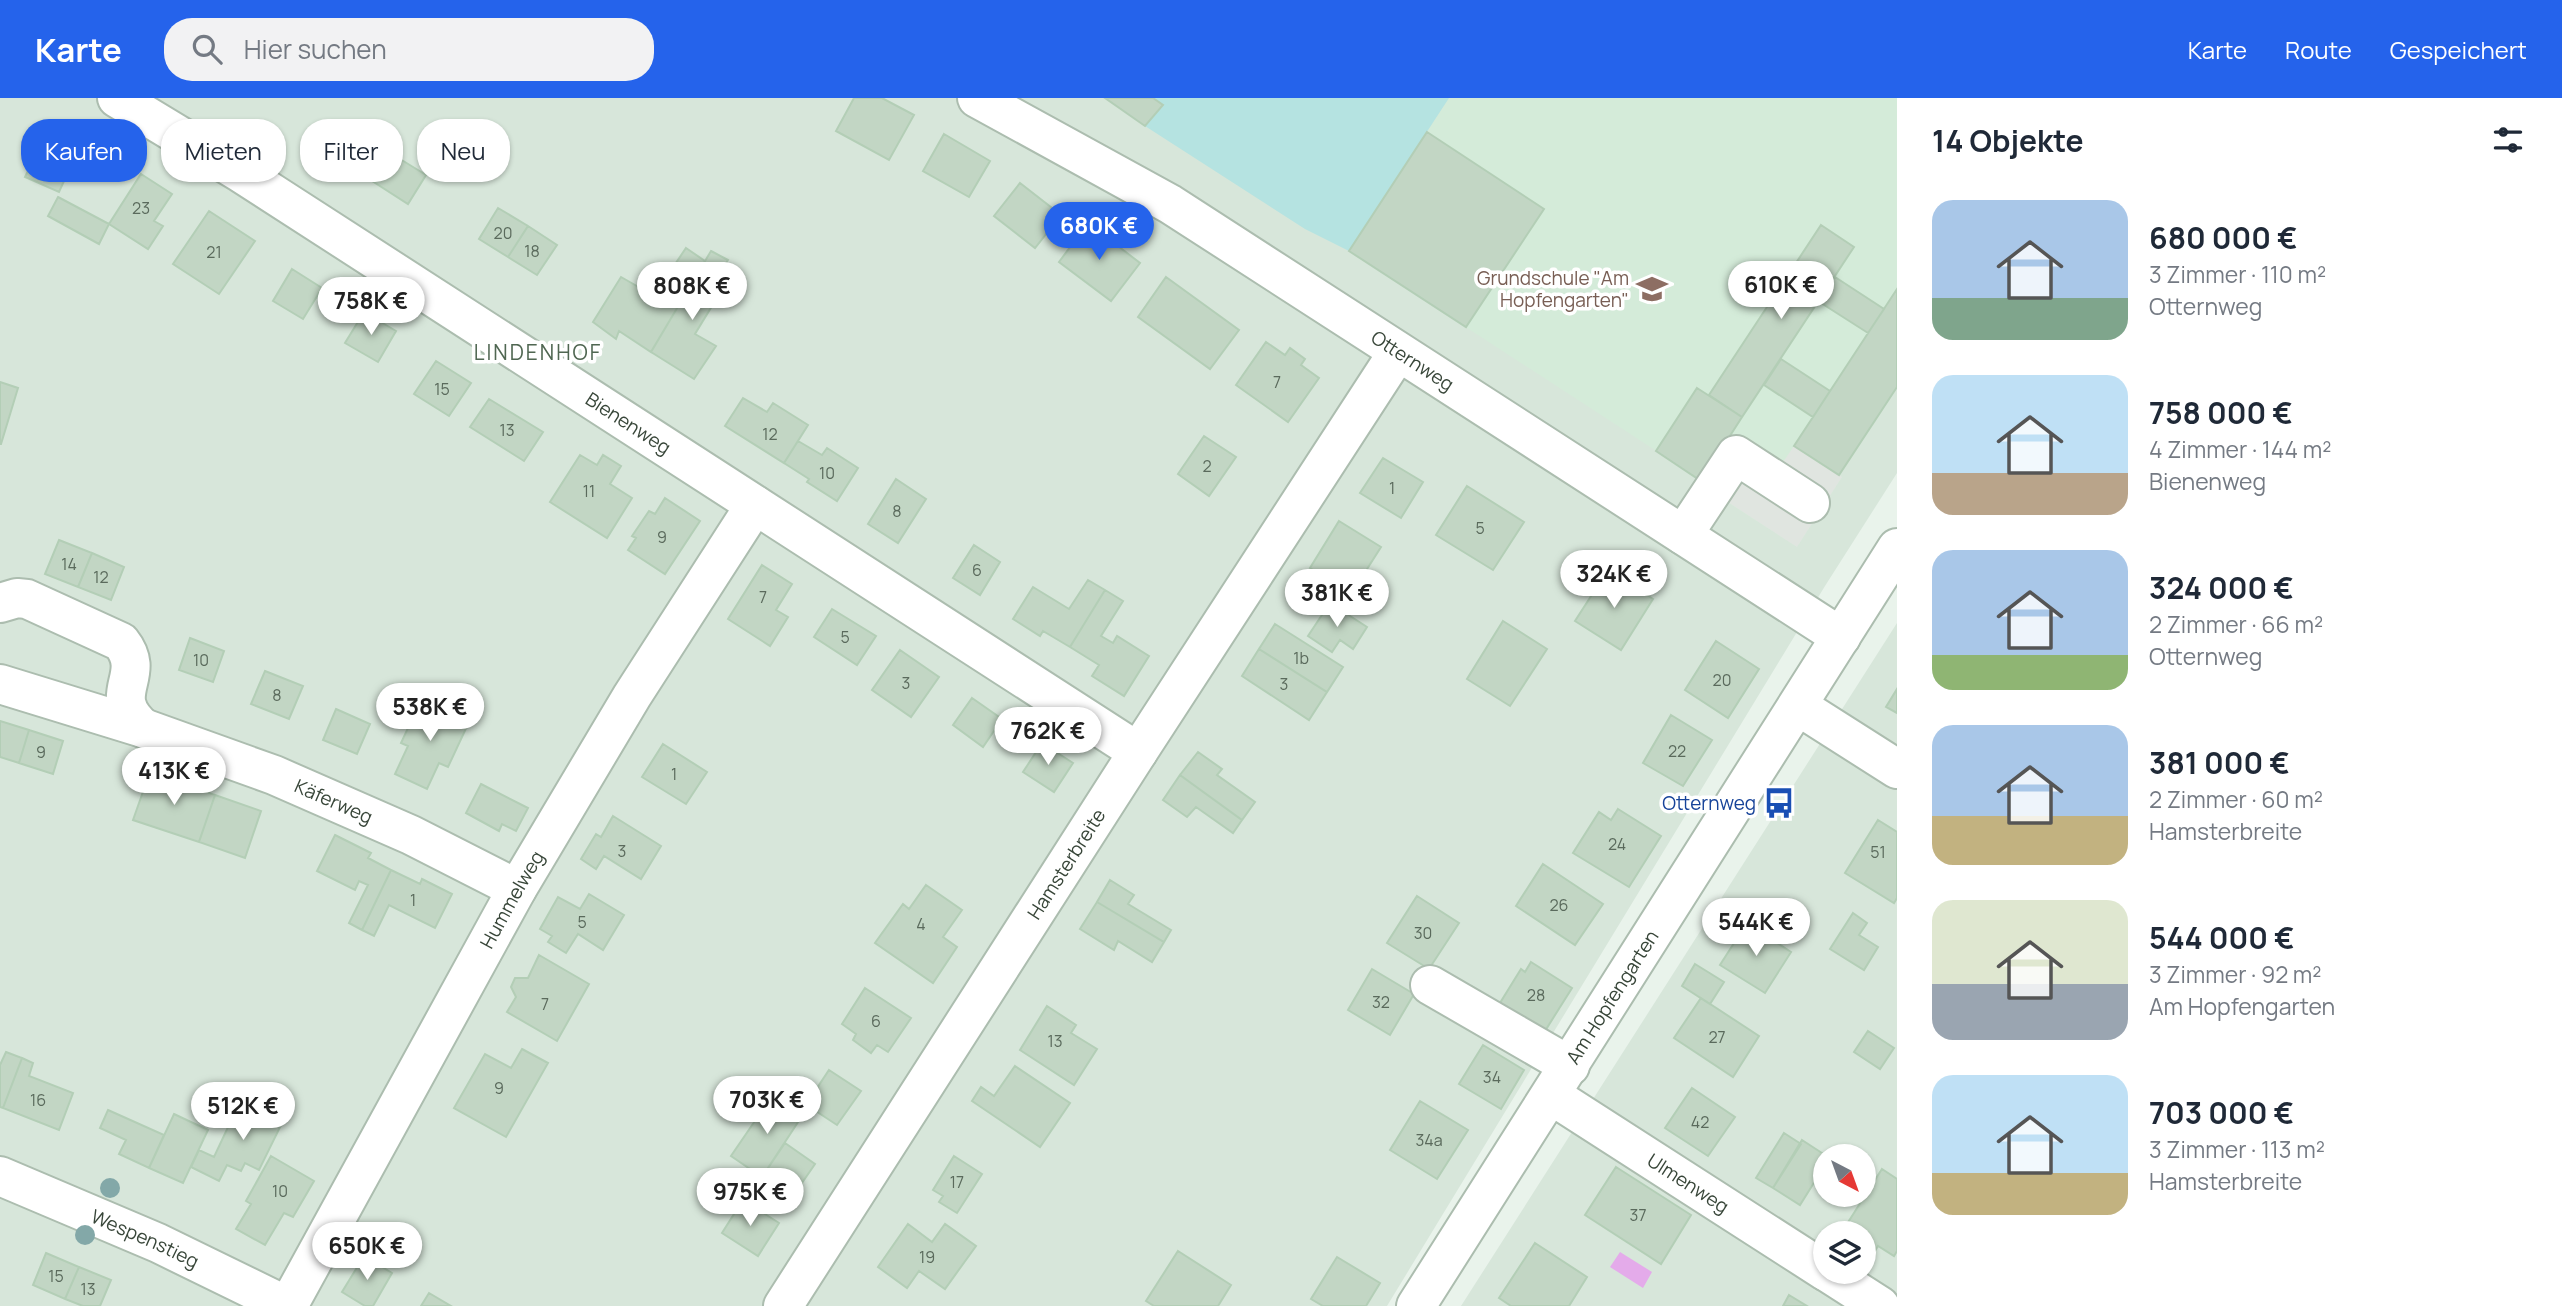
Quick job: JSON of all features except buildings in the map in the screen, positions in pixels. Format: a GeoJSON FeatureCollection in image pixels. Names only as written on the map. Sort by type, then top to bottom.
{"type":"FeatureCollection","features":[{"type":"Feature","properties":{"kind":"street","name":"Bienenweg"},"geometry":{"type":"LineString","coordinates":[[117,98],[241,173],[1138,752]]}},
{"type":"Feature","properties":{"kind":"street","name":"Otternweg"},"geometry":{"type":"LineString","coordinates":[[976,98],[1170,204],[1841,637]]}},
{"type":"Feature","properties":{"kind":"street","name":"Hamsterbreite"},"geometry":{"type":"LineString","coordinates":[[783,1306],[1398,352]]}},
{"type":"Feature","properties":{"kind":"street"},"geometry":{"type":"LineString","coordinates":[[1683,535],[1736,455],[1810,503]]}},
{"type":"Feature","properties":{"kind":"street","name":"Hummelweg"},"geometry":{"type":"LineString","coordinates":[[288,1306],[517,889],[632,696],[755,505]]}},
{"type":"Feature","properties":{"kind":"street","name":"Am Hopfengarten"},"geometry":{"type":"LineString","coordinates":[[1416,1306],[1897,548]]}},
{"type":"Feature","properties":{"kind":"street"},"geometry":{"type":"LineString","coordinates":[[0,603],[17,598],[27,599],[121,642],[131,665],[125,705],[129,714],[143,728]]}},
{"type":"Feature","properties":{"kind":"street","name":"Käferweg"},"geometry":{"type":"LineString","coordinates":[[0,684],[143,728],[274,775],[344,804],[517,889]]}},
{"type":"Feature","properties":{"kind":"street"},"geometry":{"type":"LineString","coordinates":[[1798,706],[1897,769]]}},
{"type":"Feature","properties":{"kind":"street","name":"Ulmenweg"},"geometry":{"type":"LineString","coordinates":[[1430,985],[1813,1263]]}},
{"type":"Feature","properties":{"kind":"street","name":"Wespenstieg"},"geometry":{"type":"LineString","coordinates":[[0,1176],[147,1238],[288,1306]]}},
{"type":"Feature","properties":{"kind":"street","name":"Ulmenweg"},"geometry":{"type":"LineString","coordinates":[[1845,1284],[1880,1306]]}},
{"type":"Feature","properties":{"kind":"shaded area"},"geometry":{"type":"Polygon","coordinates":[[[0,98],[1897,98],[1897,473],[1825,586],[1387,1306],[0,1306],[0,98]]]}},
{"type":"Feature","properties":{"kind":"shaded area"},"geometry":{"type":"Polygon","coordinates":[[[1153,98],[1449,98],[1349,251],[1305,229],[1145,126],[1163,106],[1153,98]]]}},
{"type":"Feature","properties":{"kind":"shaded area","name":"Grundschule \"Am Hopfengarten\""},"geometry":{"type":"Polygon","coordinates":[[[1449,98],[1897,98],[1897,387],[1839,475],[1842,477],[1797,547],[1699,484],[1701,480],[1349,251],[1449,98]]]}},
{"type":"Feature","properties":{"kind":"shaded area"},"geometry":{"type":"Polygon","coordinates":[[[1794,446],[1842,477],[1797,547],[1726,501],[1755,456],[1777,471],[1794,446]]]}},
{"type":"Feature","properties":{"kind":"shaded area"},"geometry":{"type":"Polygon","coordinates":[[[1897,623],[1897,1306],[1461,1306],[1897,623]]]}},
{"type":"Feature","properties":{"kind":"shaded area"},"geometry":{"type":"Polygon","coordinates":[[[1620,1252],[1652,1272],[1643,1288],[1610,1267],[1620,1252]]]}},
{"type":"Feature","properties":{"kind":"place","name":"Grundschule \"Am Hopfengarten\""},"geometry":{"type":"Point","coordinates":[1652,289]}},
{"type":"Feature","properties":{"kind":"place","name":"Otternweg"},"geometry":{"type":"Point","coordinates":[1779,803]}},
{"type":"Feature","properties":{"kind":"district","name":"LINDENHOF"},"geometry":{"type":"Point","coordinates":[538,352]}}]}
